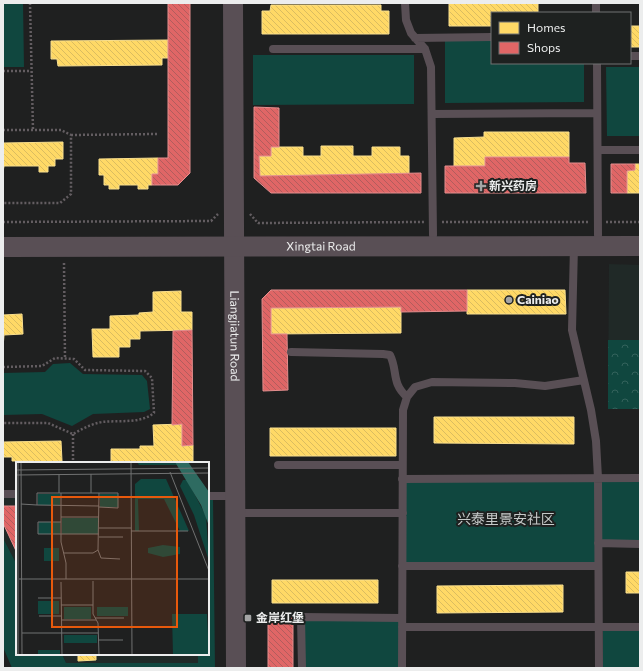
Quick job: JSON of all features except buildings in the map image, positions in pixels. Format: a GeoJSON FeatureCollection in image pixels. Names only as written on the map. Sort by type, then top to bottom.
{"type":"FeatureCollection","features":[{"type":"Feature","properties":{"kind":"street","name":"Liangjiatun Road"},"geometry":{"type":"LineString","coordinates":[[233,3],[236,668]]}},
{"type":"Feature","properties":{"kind":"street","name":"Xingtai Road"},"geometry":{"type":"LineString","coordinates":[[3,247],[434,235],[640,234]]}},
{"type":"Feature","properties":{"kind":"street","name":"Xingtai Road"},"geometry":{"type":"LineString","coordinates":[[3,236],[234,241],[640,246]]}},
{"type":"Feature","properties":{"kind":"lane"},"geometry":{"type":"LineString","coordinates":[[405,3],[406,20],[415,38],[425,49],[431,67],[434,235]]}},
{"type":"Feature","properties":{"kind":"lane"},"geometry":{"type":"LineString","coordinates":[[415,38],[491,37]]}},
{"type":"Feature","properties":{"kind":"lane"},"geometry":{"type":"LineString","coordinates":[[273,49],[425,49]]}},
{"type":"Feature","properties":{"kind":"lane"},"geometry":{"type":"LineString","coordinates":[[597,64],[598,235]]}},
{"type":"Feature","properties":{"kind":"lane"},"geometry":{"type":"LineString","coordinates":[[432,114],[598,113]]}},
{"type":"Feature","properties":{"kind":"lane"},"geometry":{"type":"LineString","coordinates":[[598,150],[640,150]]}},
{"type":"Feature","properties":{"kind":"lane"},"geometry":{"type":"LineString","coordinates":[[574,246],[572,330],[596,441],[598,478],[599,668]]}},
{"type":"Feature","properties":{"kind":"lane"},"geometry":{"type":"LineString","coordinates":[[291,352],[390,355],[393,362],[396,383],[400,392],[407,397]]}},
{"type":"Feature","properties":{"kind":"lane"},"geometry":{"type":"LineString","coordinates":[[402,668],[403,410],[407,397],[415,387],[432,382],[515,383],[545,386],[584,380]]}},
{"type":"Feature","properties":{"kind":"lane"},"geometry":{"type":"LineString","coordinates":[[278,465],[402,465]]}},
{"type":"Feature","properties":{"kind":"lane"},"geometry":{"type":"LineString","coordinates":[[402,479],[640,478]]}},
{"type":"Feature","properties":{"kind":"lane"},"geometry":{"type":"LineString","coordinates":[[3,494],[16,494]]}},
{"type":"Feature","properties":{"kind":"lane"},"geometry":{"type":"LineString","coordinates":[[209,496],[235,504],[403,513]]}},
{"type":"Feature","properties":{"kind":"lane"},"geometry":{"type":"LineString","coordinates":[[598,544],[640,544]]}},
{"type":"Feature","properties":{"kind":"lane"},"geometry":{"type":"LineString","coordinates":[[402,566],[598,566]]}},
{"type":"Feature","properties":{"kind":"lane"},"geometry":{"type":"LineString","coordinates":[[302,668],[301,617],[402,618]]}},
{"type":"Feature","properties":{"kind":"lane"},"geometry":{"type":"LineString","coordinates":[[402,627],[640,627]]}},
{"type":"Feature","properties":{"kind":"path"},"geometry":{"type":"LineString","coordinates":[[30,3],[33,130]]}},
{"type":"Feature","properties":{"kind":"path"},"geometry":{"type":"LineString","coordinates":[[3,71],[31,71]]}},
{"type":"Feature","properties":{"kind":"path"},"geometry":{"type":"LineString","coordinates":[[3,130],[61,130],[71,135],[157,134]]}},
{"type":"Feature","properties":{"kind":"path"},"geometry":{"type":"LineString","coordinates":[[3,203],[60,202],[71,194],[71,135]]}},
{"type":"Feature","properties":{"kind":"path"},"geometry":{"type":"LineString","coordinates":[[3,222],[211,221]]}},
{"type":"Feature","properties":{"kind":"path"},"geometry":{"type":"LineString","coordinates":[[64,246],[64,358]]}},
{"type":"Feature","properties":{"kind":"path"},"geometry":{"type":"LineString","coordinates":[[3,367],[42,366],[55,358],[64,358],[74,359],[85,370],[145,371],[152,378],[154,413],[146,419],[101,422],[86,426],[73,434]]}},
{"type":"Feature","properties":{"kind":"path"},"geometry":{"type":"LineString","coordinates":[[3,423],[48,423],[73,434]]}},
{"type":"Feature","properties":{"kind":"path"},"geometry":{"type":"LineString","coordinates":[[73,434],[73,462]]}},
{"type":"Feature","properties":{"kind":"shaded area"},"geometry":{"type":"Polygon","coordinates":[[[609,264],[640,265],[640,409],[608,409],[609,264]]]}},
{"type":"Feature","properties":{"kind":"shaded area"},"geometry":{"type":"Polygon","coordinates":[[[3,497],[16,497],[16,563],[3,538],[3,497]]]}},
{"type":"Feature","properties":{"kind":"shaded area"},"geometry":{"type":"Polygon","coordinates":[[[62,655],[198,655],[198,663],[66,663],[62,655]]]}},
{"type":"Feature","properties":{"kind":"green space"},"geometry":{"type":"Polygon","coordinates":[[[3,3],[23,3],[24,67],[3,67],[3,3]]]}},
{"type":"Feature","properties":{"kind":"green space"},"geometry":{"type":"Polygon","coordinates":[[[445,41],[491,41],[491,64],[584,64],[584,102],[445,103],[445,41]]]}},
{"type":"Feature","properties":{"kind":"green space"},"geometry":{"type":"Polygon","coordinates":[[[253,55],[414,55],[414,104],[253,105],[253,55]]]}},
{"type":"Feature","properties":{"kind":"green space"},"geometry":{"type":"Polygon","coordinates":[[[606,67],[640,67],[640,136],[607,136],[606,67]]]}},
{"type":"Feature","properties":{"kind":"green space"},"geometry":{"type":"Polygon","coordinates":[[[608,340],[640,340],[640,409],[608,409],[608,340]]]}},
{"type":"Feature","properties":{"kind":"green space"},"geometry":{"type":"Polygon","coordinates":[[[70,363],[83,374],[142,375],[147,381],[150,409],[144,412],[93,414],[72,426],[42,414],[3,415],[3,373],[45,372],[53,364],[70,363]]]}},
{"type":"Feature","properties":{"kind":"green space"},"geometry":{"type":"Polygon","coordinates":[[[405,481],[595,481],[595,564],[405,564],[405,481]]]}},
{"type":"Feature","properties":{"kind":"green space"},"geometry":{"type":"Polygon","coordinates":[[[602,481],[640,481],[640,541],[601,541],[602,481]]]}},
{"type":"Feature","properties":{"kind":"green space"},"geometry":{"type":"Polygon","coordinates":[[[209,498],[213,498],[215,668],[12,668],[3,647],[3,538],[16,563],[16,655],[62,655],[66,663],[198,663],[198,655],[209,655],[209,498]]]}},
{"type":"Feature","properties":{"kind":"green space"},"geometry":{"type":"Polygon","coordinates":[[[305,621],[399,621],[399,668],[305,668],[305,621]]]}},
{"type":"Feature","properties":{"kind":"green space"},"geometry":{"type":"Polygon","coordinates":[[[603,629],[640,629],[640,668],[603,668],[603,629]]]}},
{"type":"Feature","properties":{"kind":"place","name":"新兴药房"},"geometry":{"type":"Point","coordinates":[481,186]}},
{"type":"Feature","properties":{"kind":"place","name":"Cainiao"},"geometry":{"type":"Point","coordinates":[509,300]}},
{"type":"Feature","properties":{"kind":"place","name":"金岸红堡"},"geometry":{"type":"Point","coordinates":[248,618]}},
{"type":"Feature","properties":{"kind":"district","name":"兴泰里景安社区"},"geometry":{"type":"Point","coordinates":[506,519]}}]}
